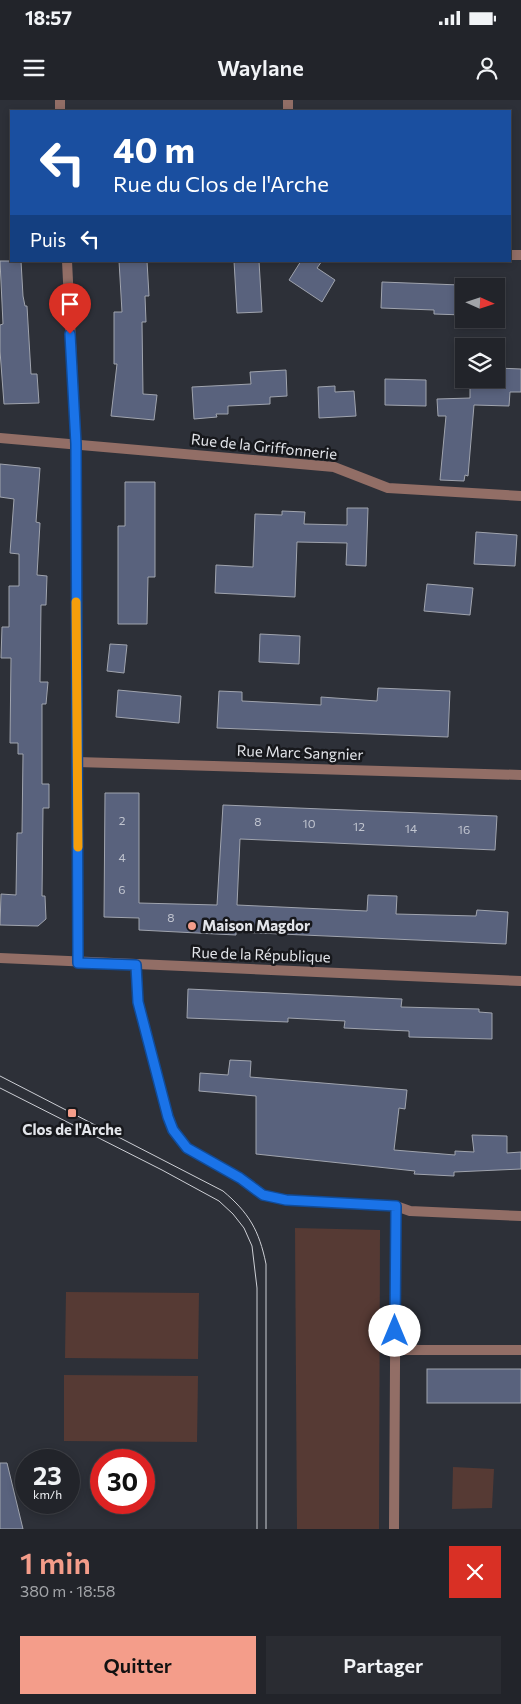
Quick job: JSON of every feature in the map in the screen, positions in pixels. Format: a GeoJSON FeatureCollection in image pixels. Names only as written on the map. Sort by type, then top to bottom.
{"type":"FeatureCollection","features":[{"type":"Feature","properties":{"kind":"street"},"geometry":{"type":"LineString","coordinates":[[67,262],[76,444],[78,963]]}},
{"type":"Feature","properties":{"kind":"street","name":"Rue de la Griffonnerie"},"geometry":{"type":"LineString","coordinates":[[0,438],[334,467],[388,488],[521,496]]}},
{"type":"Feature","properties":{"kind":"street","name":"Rue Marc Sangnier"},"geometry":{"type":"LineString","coordinates":[[77,762],[521,775]]}},
{"type":"Feature","properties":{"kind":"street","name":"Rue de la République"},"geometry":{"type":"LineString","coordinates":[[0,958],[78,963],[521,981]]}},
{"type":"Feature","properties":{"kind":"street"},"geometry":{"type":"LineString","coordinates":[[136,965],[138,1002],[173,1130],[187,1148],[240,1178],[263,1195],[286,1200],[396,1206],[410,1211],[521,1216]]}},
{"type":"Feature","properties":{"kind":"street"},"geometry":{"type":"LineString","coordinates":[[394,1529],[396,1206]]}},
{"type":"Feature","properties":{"kind":"street"},"geometry":{"type":"LineString","coordinates":[[395,1350],[521,1350]]}},
{"type":"Feature","properties":{"kind":"shaded area"},"geometry":{"type":"Polygon","coordinates":[[[295,1228],[380,1230],[379,1529],[297,1529],[295,1228]]]}},
{"type":"Feature","properties":{"kind":"shaded area"},"geometry":{"type":"Polygon","coordinates":[[[66,1292],[199,1293],[198,1359],[65,1358],[66,1292]]]}},
{"type":"Feature","properties":{"kind":"shaded area"},"geometry":{"type":"Polygon","coordinates":[[[64,1375],[198,1376],[197,1442],[64,1441],[64,1375]]]}},
{"type":"Feature","properties":{"kind":"shaded area"},"geometry":{"type":"Polygon","coordinates":[[[453,1467],[494,1469],[492,1508],[452,1509],[453,1467]]]}},
{"type":"Feature","properties":{"kind":"building"},"geometry":{"type":"Polygon","coordinates":[[[0,261],[21,262],[23,296],[25,306],[27,306],[31,374],[37,374],[39,403],[4,404],[0,351],[0,325],[3,324],[0,261]]]}},
{"type":"Feature","properties":{"kind":"building"},"geometry":{"type":"Polygon","coordinates":[[[119,262],[147,262],[149,296],[145,296],[146,322],[142,322],[143,394],[157,395],[154,420],[111,416],[117,364],[114,364],[114,312],[122,312],[119,262]]]}},
{"type":"Feature","properties":{"kind":"building"},"geometry":{"type":"Polygon","coordinates":[[[234,262],[259,262],[262,312],[237,313],[234,262]]]}},
{"type":"Feature","properties":{"kind":"building"},"geometry":{"type":"Polygon","coordinates":[[[300,262],[321,262],[317,268],[335,280],[322,302],[289,280],[300,262]]]}},
{"type":"Feature","properties":{"kind":"building"},"geometry":{"type":"Polygon","coordinates":[[[382,282],[455,285],[455,315],[434,314],[434,310],[381,308],[382,282]]]}},
{"type":"Feature","properties":{"kind":"building"},"geometry":{"type":"Polygon","coordinates":[[[505,368],[521,369],[521,392],[510,392],[509,406],[474,405],[468,476],[465,475],[464,481],[440,480],[446,416],[438,416],[437,399],[470,398],[470,388],[505,388],[505,368]]]}},
{"type":"Feature","properties":{"kind":"building"},"geometry":{"type":"Polygon","coordinates":[[[286,370],[287,396],[270,397],[270,404],[228,406],[228,414],[216,414],[217,417],[194,419],[192,387],[251,384],[250,372],[286,370]]]}},
{"type":"Feature","properties":{"kind":"building"},"geometry":{"type":"Polygon","coordinates":[[[385,379],[426,380],[426,406],[385,405],[385,379]]]}},
{"type":"Feature","properties":{"kind":"building"},"geometry":{"type":"Polygon","coordinates":[[[335,386],[335,392],[354,391],[356,416],[319,418],[318,387],[335,386]]]}},
{"type":"Feature","properties":{"kind":"building"},"geometry":{"type":"Polygon","coordinates":[[[0,464],[40,468],[36,522],[40,523],[37,575],[47,576],[46,605],[41,605],[40,682],[48,682],[46,704],[42,704],[42,784],[49,784],[49,808],[43,808],[42,896],[45,896],[46,919],[38,926],[0,925],[1,894],[16,895],[17,833],[22,833],[23,754],[18,754],[18,743],[10,743],[11,658],[1,658],[2,627],[9,627],[9,586],[19,586],[19,554],[10,553],[14,499],[0,497],[0,464]]]}},
{"type":"Feature","properties":{"kind":"building"},"geometry":{"type":"Polygon","coordinates":[[[125,482],[155,482],[155,577],[148,577],[147,624],[118,624],[118,526],[125,526],[125,482]]]}},
{"type":"Feature","properties":{"kind":"building"},"geometry":{"type":"Polygon","coordinates":[[[347,508],[368,508],[366,566],[346,565],[347,543],[297,542],[295,597],[215,593],[216,565],[253,567],[255,514],[282,515],[282,511],[305,512],[304,524],[347,525],[347,508]]]}},
{"type":"Feature","properties":{"kind":"building"},"geometry":{"type":"Polygon","coordinates":[[[476,532],[517,535],[515,566],[474,564],[476,532]]]}},
{"type":"Feature","properties":{"kind":"building"},"geometry":{"type":"Polygon","coordinates":[[[427,584],[473,588],[470,615],[424,611],[427,584]]]}},
{"type":"Feature","properties":{"kind":"building"},"geometry":{"type":"Polygon","coordinates":[[[260,634],[300,636],[299,664],[259,662],[260,634]]]}},
{"type":"Feature","properties":{"kind":"building"},"geometry":{"type":"Polygon","coordinates":[[[110,644],[127,645],[124,673],[107,671],[110,644]]]}},
{"type":"Feature","properties":{"kind":"building"},"geometry":{"type":"Polygon","coordinates":[[[378,688],[450,691],[448,737],[217,728],[219,691],[242,692],[242,701],[321,705],[321,697],[377,701],[378,688]]]}},
{"type":"Feature","properties":{"kind":"building"},"geometry":{"type":"Polygon","coordinates":[[[118,690],[181,696],[179,723],[116,717],[118,690]]]}},
{"type":"Feature","properties":{"kind":"building"},"geometry":{"type":"Polygon","coordinates":[[[105,793],[139,793],[139,903],[217,905],[223,805],[497,816],[495,850],[240,839],[237,905],[367,911],[368,895],[397,896],[396,914],[476,916],[477,910],[508,912],[506,944],[236,932],[236,935],[139,930],[139,918],[104,917],[105,793]]]}},
{"type":"Feature","properties":{"kind":"building"},"geometry":{"type":"Polygon","coordinates":[[[188,989],[402,999],[401,1007],[479,1009],[479,1012],[492,1013],[492,1039],[409,1037],[409,1031],[344,1028],[345,1021],[288,1018],[288,1022],[187,1018],[188,989]]]}},
{"type":"Feature","properties":{"kind":"building"},"geometry":{"type":"Polygon","coordinates":[[[230,1060],[251,1061],[250,1077],[407,1090],[405,1109],[399,1108],[394,1150],[455,1155],[455,1151],[474,1152],[472,1135],[507,1136],[507,1153],[521,1152],[521,1169],[454,1172],[454,1176],[414,1174],[415,1171],[256,1154],[256,1096],[199,1091],[200,1073],[228,1075],[230,1060]]]}},
{"type":"Feature","properties":{"kind":"building"},"geometry":{"type":"Polygon","coordinates":[[[427,1369],[521,1369],[521,1403],[427,1403],[427,1369]]]}},
{"type":"Feature","properties":{"kind":"building"},"geometry":{"type":"Polygon","coordinates":[[[0,1463],[7,1463],[15,1496],[15,1514],[19,1514],[23,1529],[0,1529],[0,1463]]]}},
{"type":"Feature","properties":{"kind":"tram line"},"geometry":{"type":"LineString","coordinates":[[0,1076],[223,1191],[240,1207],[252,1223],[260,1241],[266,1264],[266,1529]]}},
{"type":"Feature","properties":{"kind":"tram line"},"geometry":{"type":"LineString","coordinates":[[0,1088],[219,1201],[244,1228],[252,1246],[257,1288],[257,1529]]}},
{"type":"Feature","properties":{"kind":"slow traffic"},"geometry":{"type":"LineString","coordinates":[[76,602],[78,847]]}},
{"type":"Feature","properties":{"kind":"place","name":"Maison Magdor"},"geometry":{"type":"Point","coordinates":[192,926]}},
{"type":"Feature","properties":{"kind":"place","name":"Clos de l'Arche"},"geometry":{"type":"Point","coordinates":[72,1113]}},
{"type":"Feature","properties":{"kind":"route"},"geometry":{"type":"LineString","coordinates":[[70,334],[76,444],[78,963],[136,965],[138,1002],[168,1117],[173,1130],[187,1148],[240,1178],[263,1195],[286,1200],[396,1206],[395,1331]]}}]}
